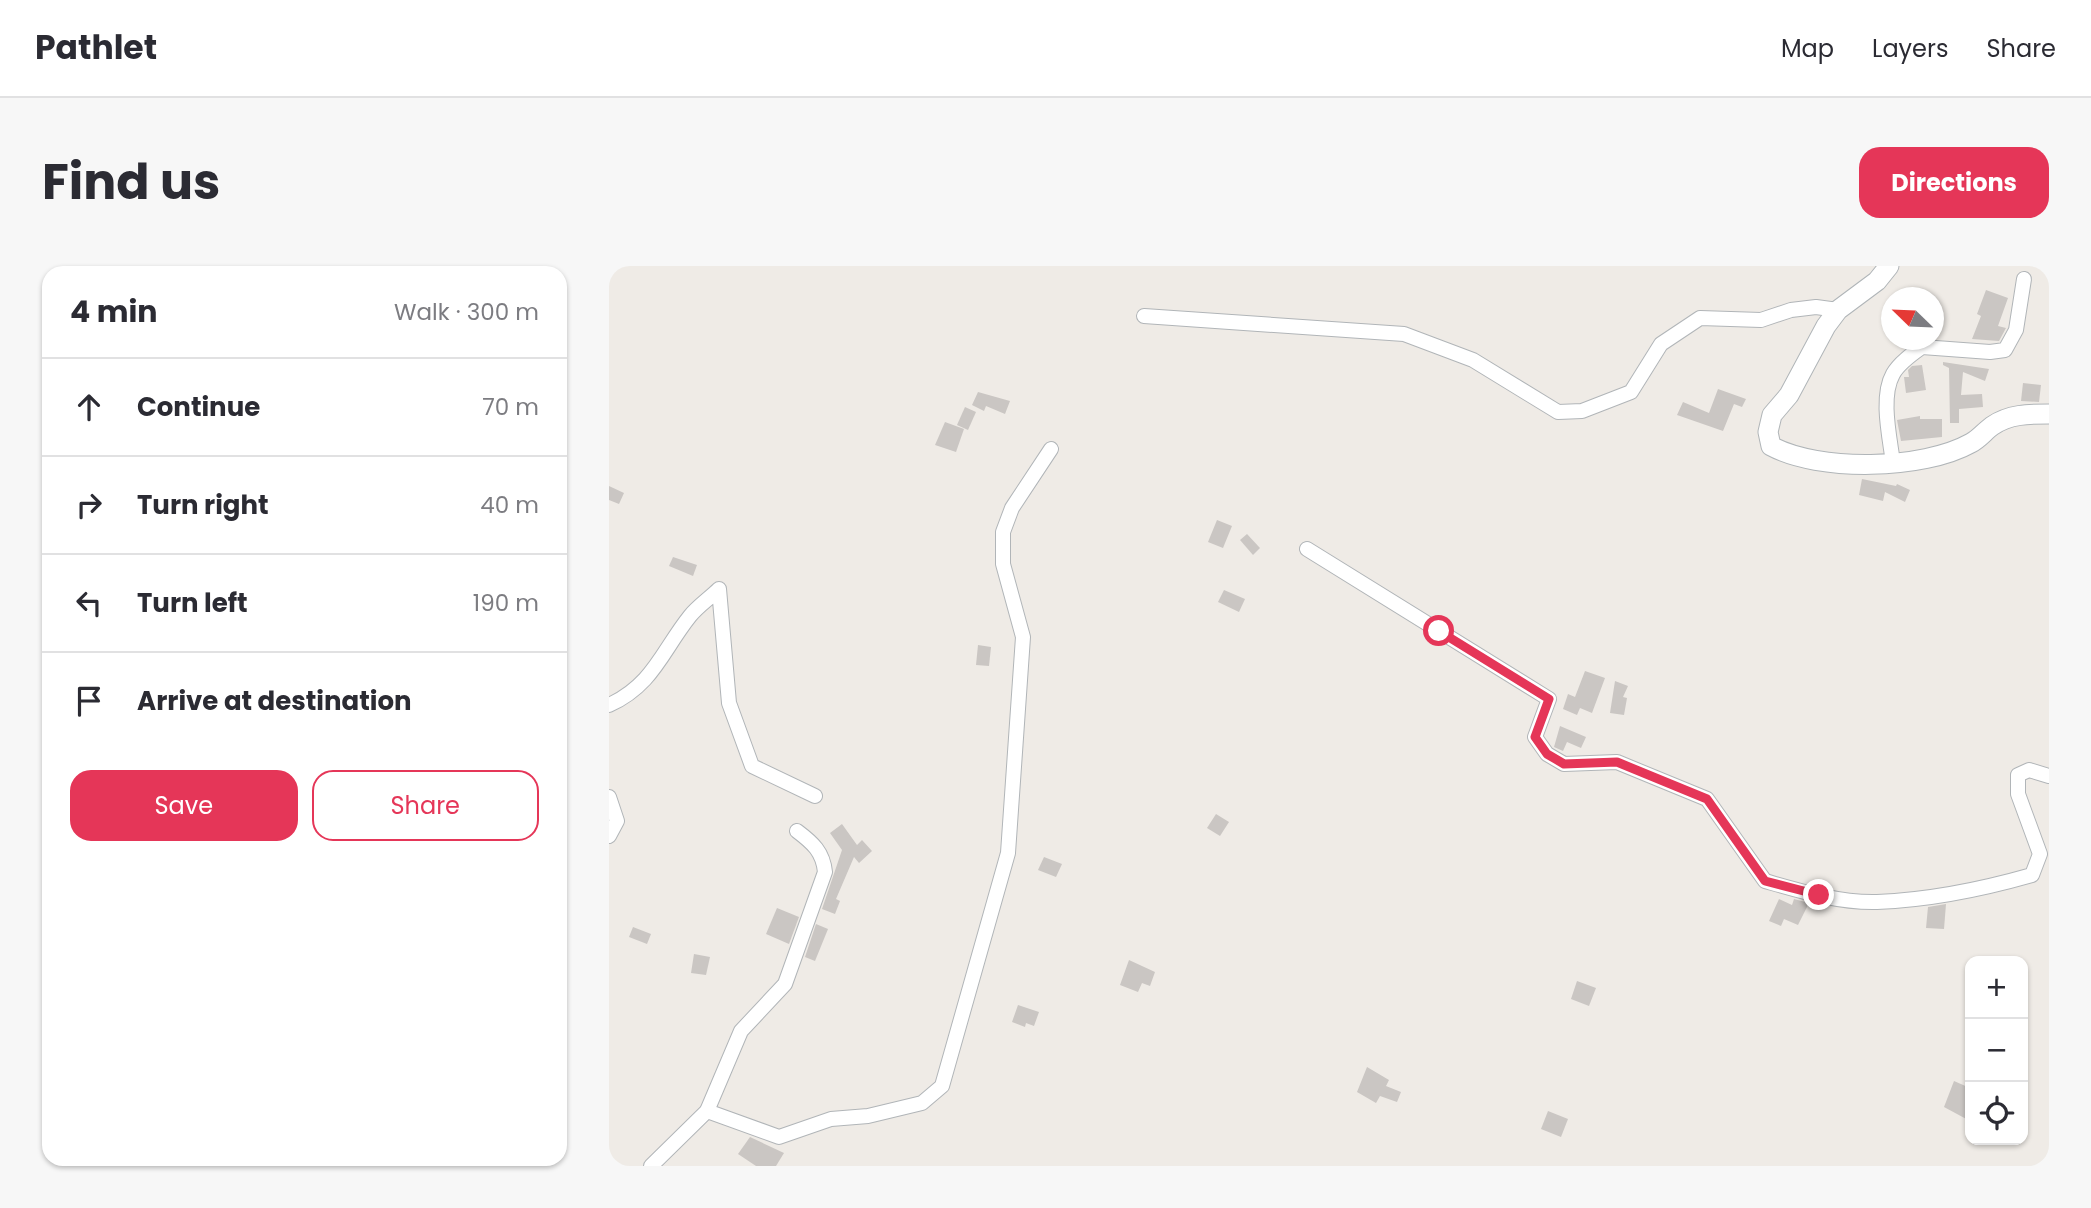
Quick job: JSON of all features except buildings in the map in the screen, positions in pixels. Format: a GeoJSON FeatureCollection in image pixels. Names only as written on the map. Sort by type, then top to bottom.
{"type":"FeatureCollection","features":[{"type":"Feature","properties":{"kind":"main road"},"geometry":{"type":"LineString","coordinates":[[1889,266],[1877,281],[1838,310],[1826,326],[1789,395],[1772,415],[1768,432],[1771,446],[1789,456],[1871,466],[1930,459],[1973,443],[1994,424],[2021,414],[2049,414]]}},
{"type":"Feature","properties":{"kind":"street"},"geometry":{"type":"LineString","coordinates":[[1893,463],[1888,421],[1889,389],[1893,374],[1922,346],[1990,352],[2005,350],[2016,330],[2024,279]]}},
{"type":"Feature","properties":{"kind":"street"},"geometry":{"type":"LineString","coordinates":[[1144,316],[1403,334],[1473,360],[1558,412],[1582,411],[1630,392],[1661,344],[1700,318],[1761,320],[1791,310],[1816,307],[1838,310]]}},
{"type":"Feature","properties":{"kind":"street"},"geometry":{"type":"LineString","coordinates":[[707,1111],[779,1136],[831,1119],[868,1116],[922,1103],[942,1086],[1008,853],[1023,637],[1003,564],[1003,532],[1012,508],[1051,449]]}},
{"type":"Feature","properties":{"kind":"street"},"geometry":{"type":"LineString","coordinates":[[1307,548],[1549,699],[1535,737],[1547,754],[1564,764],[1617,762],[1707,799],[1765,881],[1840,899],[1877,901],[1987,888],[2032,875],[2041,854],[2018,794],[2018,775],[2029,770],[2049,776]]}},
{"type":"Feature","properties":{"kind":"street"},"geometry":{"type":"LineString","coordinates":[[609,705],[631,695],[663,659],[690,615],[719,589],[729,703],[752,766],[815,796]]}},
{"type":"Feature","properties":{"kind":"street"},"geometry":{"type":"LineString","coordinates":[[609,797],[617,821],[609,836]]}},
{"type":"Feature","properties":{"kind":"street"},"geometry":{"type":"LineString","coordinates":[[651,1166],[707,1111],[741,1031],[785,984],[823,884],[822,856],[813,843],[797,831]]}},
{"type":"Feature","properties":{"kind":"route"},"geometry":{"type":"LineString","coordinates":[[1439,631],[1549,699],[1535,737],[1547,754],[1564,764],[1597,760],[1617,762],[1707,799],[1765,881],[1819,895]]}}]}
